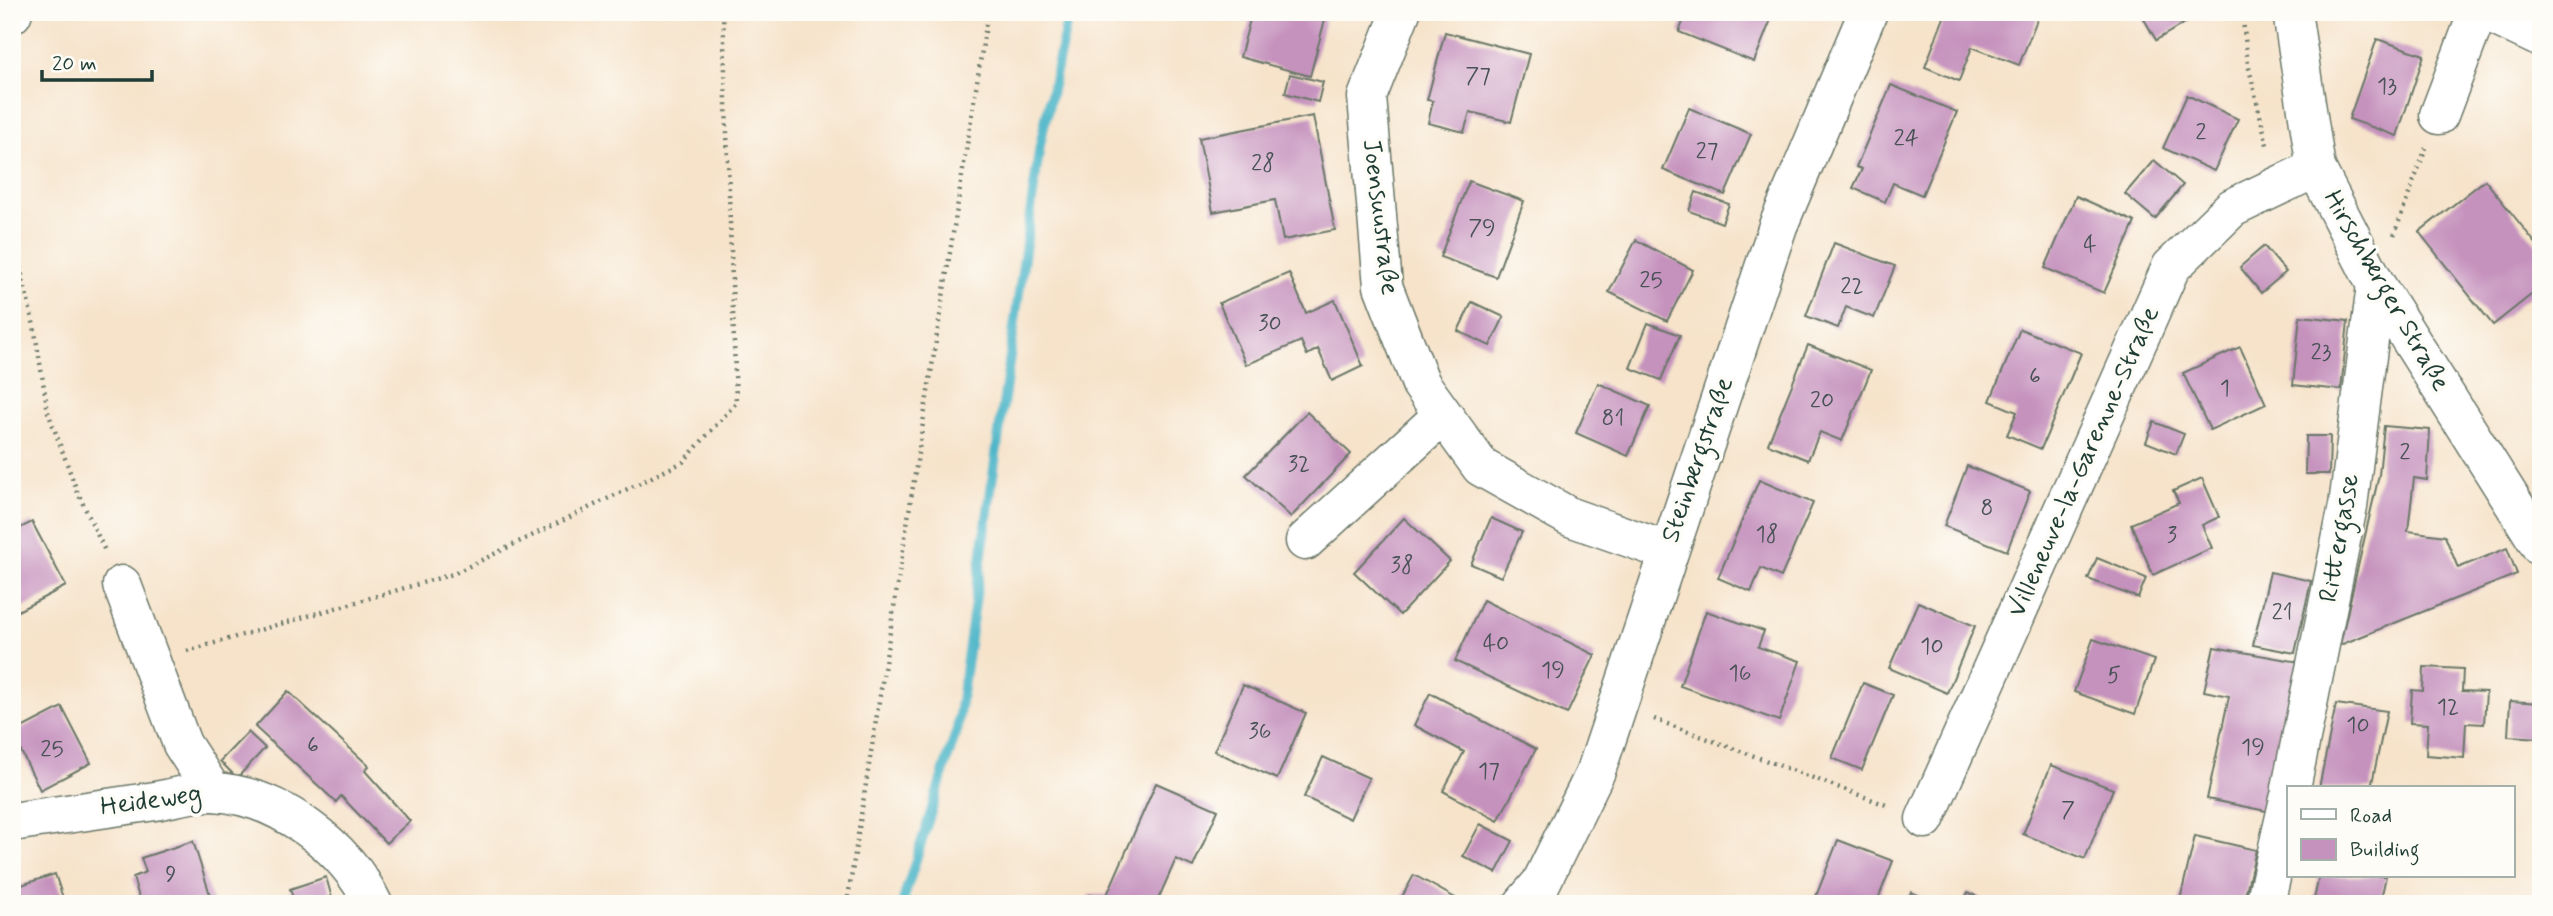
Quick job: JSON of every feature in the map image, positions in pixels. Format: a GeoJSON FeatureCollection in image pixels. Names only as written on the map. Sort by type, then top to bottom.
{"type":"FeatureCollection","features":[{"type":"Feature","properties":{"kind":"street","name":"Joensuustraße"},"geometry":{"type":"LineString","coordinates":[[1401,12],[1367,97],[1383,286],[1421,384],[1481,467],[1570,517],[1667,551]]}},
{"type":"Feature","properties":{"kind":"street","name":"Steinbergstraße"},"geometry":{"type":"LineString","coordinates":[[1523,904],[1541,883],[1596,771],[1667,551],[1778,226],[1868,12]]}},
{"type":"Feature","properties":{"kind":"street","name":"Hirschberger Straße"},"geometry":{"type":"LineString","coordinates":[[2292,12],[2316,168],[2375,296],[2541,547]]}},
{"type":"Feature","properties":{"kind":"street"},"geometry":{"type":"LineString","coordinates":[[2439,114],[2478,12]]}},
{"type":"Feature","properties":{"kind":"street"},"geometry":{"type":"LineString","coordinates":[[2486,12],[2541,38]]}},
{"type":"Feature","properties":{"kind":"street","name":"Villeneuve-la-Garenne-Straße"},"geometry":{"type":"LineString","coordinates":[[1925,819],[2171,267],[2232,208],[2316,168]]}},
{"type":"Feature","properties":{"kind":"street","name":"Rittergasse"},"geometry":{"type":"LineString","coordinates":[[2291,786],[2348,506],[2375,296]]}},
{"type":"Feature","properties":{"kind":"street"},"geometry":{"type":"LineString","coordinates":[[1305,541],[1444,415]]}},
{"type":"Feature","properties":{"kind":"street"},"geometry":{"type":"LineString","coordinates":[[121,585],[182,744],[213,792]]}},
{"type":"Feature","properties":{"kind":"street","name":"Heideweg"},"geometry":{"type":"LineString","coordinates":[[12,822],[213,792],[259,803],[302,824],[337,852],[366,889],[373,904]]}},
{"type":"Feature","properties":{"kind":"street"},"geometry":{"type":"LineString","coordinates":[[2265,904],[2287,808]]}},
{"type":"Feature","properties":{"kind":"path"},"geometry":{"type":"LineString","coordinates":[[149,662],[453,574],[683,462],[736,402],[723,12]]}},
{"type":"Feature","properties":{"kind":"path"},"geometry":{"type":"LineString","coordinates":[[847,904],[988,12]]}},
{"type":"Feature","properties":{"kind":"path"},"geometry":{"type":"LineString","coordinates":[[2375,296],[2439,114]]}},
{"type":"Feature","properties":{"kind":"path"},"geometry":{"type":"LineString","coordinates":[[12,233],[34,326],[48,412],[77,491],[121,585]]}},
{"type":"Feature","properties":{"kind":"path"},"geometry":{"type":"LineString","coordinates":[[1617,705],[1925,819]]}},
{"type":"Feature","properties":{"kind":"building"},"geometry":{"type":"Polygon","coordinates":[[[1252,12],[1327,12],[1310,76],[1240,57],[1252,12]]]}},
{"type":"Feature","properties":{"kind":"building"},"geometry":{"type":"Polygon","coordinates":[[[1687,12],[1774,12],[1754,62],[1679,32],[1687,12]]]}},
{"type":"Feature","properties":{"kind":"building"},"geometry":{"type":"Polygon","coordinates":[[[1946,12],[2040,12],[2019,65],[1972,47],[1959,81],[1925,67],[1946,12]]]}},
{"type":"Feature","properties":{"kind":"building"},"geometry":{"type":"Polygon","coordinates":[[[2140,12],[2203,12],[2156,40],[2140,12]]]}},
{"type":"Feature","properties":{"kind":"building"},"geometry":{"type":"Polygon","coordinates":[[[1445,32],[1529,54],[1511,122],[1470,112],[1464,132],[1428,123],[1433,101],[1427,100],[1445,32]]]}},
{"type":"Feature","properties":{"kind":"building"},"geometry":{"type":"Polygon","coordinates":[[[2377,39],[2424,55],[2397,136],[2349,119],[2377,39]]]}},
{"type":"Feature","properties":{"kind":"building"},"geometry":{"type":"Polygon","coordinates":[[[1290,74],[1323,82],[1318,102],[1285,93],[1290,74]]]}},
{"type":"Feature","properties":{"kind":"building"},"geometry":{"type":"Polygon","coordinates":[[[1891,85],[1957,112],[1922,195],[1893,183],[1885,202],[1853,188],[1862,169],[1856,167],[1891,85]]]}},
{"type":"Feature","properties":{"kind":"building"},"geometry":{"type":"Polygon","coordinates":[[[2187,95],[2238,119],[2214,171],[2163,148],[2187,95]]]}},
{"type":"Feature","properties":{"kind":"building"},"geometry":{"type":"Polygon","coordinates":[[[1689,108],[1751,134],[1725,195],[1663,170],[1689,108]]]}},
{"type":"Feature","properties":{"kind":"building"},"geometry":{"type":"Polygon","coordinates":[[[1313,116],[1335,230],[1283,240],[1275,200],[1213,212],[1199,138],[1313,116]]]}},
{"type":"Feature","properties":{"kind":"building"},"geometry":{"type":"Polygon","coordinates":[[[2154,160],[2183,185],[2155,219],[2125,194],[2154,160]]]}},
{"type":"Feature","properties":{"kind":"building"},"geometry":{"type":"Polygon","coordinates":[[[2485,180],[2541,250],[2541,287],[2493,325],[2419,232],[2485,180]]]}},
{"type":"Feature","properties":{"kind":"building"},"geometry":{"type":"Polygon","coordinates":[[[1469,181],[1524,201],[1496,277],[1440,257],[1469,181]]]}},
{"type":"Feature","properties":{"kind":"building"},"geometry":{"type":"Polygon","coordinates":[[[1696,192],[1729,204],[1722,223],[1689,211],[1696,192]]]}},
{"type":"Feature","properties":{"kind":"building"},"geometry":{"type":"Polygon","coordinates":[[[2076,196],[2135,222],[2104,293],[2045,268],[2076,196]]]}},
{"type":"Feature","properties":{"kind":"building"},"geometry":{"type":"Polygon","coordinates":[[[1636,240],[1693,270],[1667,321],[1609,292],[1636,240]]]}},
{"type":"Feature","properties":{"kind":"building"},"geometry":{"type":"Polygon","coordinates":[[[1834,243],[1895,266],[1874,318],[1846,307],[1838,328],[1806,316],[1834,243]]]}},
{"type":"Feature","properties":{"kind":"building"},"geometry":{"type":"Polygon","coordinates":[[[2264,246],[2286,272],[2261,293],[2240,267],[2264,246]]]}},
{"type":"Feature","properties":{"kind":"building"},"geometry":{"type":"Polygon","coordinates":[[[1289,273],[1306,313],[1335,300],[1363,366],[1332,381],[1318,349],[1307,355],[1301,341],[1246,365],[1219,303],[1289,273]]]}},
{"type":"Feature","properties":{"kind":"building"},"geometry":{"type":"Polygon","coordinates":[[[1472,302],[1504,317],[1490,346],[1458,331],[1472,302]]]}},
{"type":"Feature","properties":{"kind":"building"},"geometry":{"type":"Polygon","coordinates":[[[2300,316],[2348,321],[2341,390],[2293,385],[2300,316]]]}},
{"type":"Feature","properties":{"kind":"building"},"geometry":{"type":"Polygon","coordinates":[[[1648,323],[1680,335],[1661,380],[1630,368],[1648,323]]]}},
{"type":"Feature","properties":{"kind":"building"},"geometry":{"type":"Polygon","coordinates":[[[2020,329],[2081,353],[2041,449],[2007,435],[2017,412],[1990,401],[2020,329]]]}},
{"type":"Feature","properties":{"kind":"building"},"geometry":{"type":"Polygon","coordinates":[[[1808,345],[1871,370],[1842,441],[1820,432],[1808,460],[1768,444],[1808,345]]]}},
{"type":"Feature","properties":{"kind":"building"},"geometry":{"type":"Polygon","coordinates":[[[2240,347],[2266,404],[2210,430],[2183,373],[2240,347]]]}},
{"type":"Feature","properties":{"kind":"building"},"geometry":{"type":"Polygon","coordinates":[[[1598,383],[1650,406],[1628,456],[1576,433],[1598,383]]]}},
{"type":"Feature","properties":{"kind":"building"},"geometry":{"type":"Polygon","coordinates":[[[1307,412],[1351,454],[1291,517],[1246,475],[1307,412]]]}},
{"type":"Feature","properties":{"kind":"building"},"geometry":{"type":"Polygon","coordinates":[[[2154,422],[2184,434],[2176,454],[2146,442],[2154,422]]]}},
{"type":"Feature","properties":{"kind":"building"},"geometry":{"type":"Polygon","coordinates":[[[2384,426],[2430,430],[2427,480],[2414,478],[2408,531],[2445,536],[2458,568],[2507,548],[2517,574],[2340,645],[2379,475],[2384,426]]]}},
{"type":"Feature","properties":{"kind":"building"},"geometry":{"type":"Polygon","coordinates":[[[2306,436],[2330,436],[2329,474],[2305,474],[2306,436]]]}},
{"type":"Feature","properties":{"kind":"building"},"geometry":{"type":"Polygon","coordinates":[[[1967,466],[2030,491],[2007,551],[1944,526],[1967,466]]]}},
{"type":"Feature","properties":{"kind":"building"},"geometry":{"type":"Polygon","coordinates":[[[2202,478],[2219,517],[2202,525],[2212,548],[2153,575],[2131,524],[2179,503],[2173,491],[2202,478]]]}},
{"type":"Feature","properties":{"kind":"building"},"geometry":{"type":"Polygon","coordinates":[[[1759,480],[1813,503],[1781,577],[1761,568],[1751,592],[1718,578],[1759,480]]]}},
{"type":"Feature","properties":{"kind":"building"},"geometry":{"type":"Polygon","coordinates":[[[1404,518],[1450,561],[1400,615],[1354,572],[1404,518]]]}},
{"type":"Feature","properties":{"kind":"building"},"geometry":{"type":"Polygon","coordinates":[[[1491,518],[1522,532],[1501,577],[1471,564],[1491,518]]]}},
{"type":"Feature","properties":{"kind":"building"},"geometry":{"type":"Polygon","coordinates":[[[32,522],[66,586],[12,614],[12,532],[32,522]]]}},
{"type":"Feature","properties":{"kind":"building"},"geometry":{"type":"Polygon","coordinates":[[[2097,558],[2146,578],[2138,598],[2088,579],[2097,558]]]}},
{"type":"Feature","properties":{"kind":"building"},"geometry":{"type":"Polygon","coordinates":[[[2270,572],[2311,581],[2295,653],[2253,645],[2270,572]]]}},
{"type":"Feature","properties":{"kind":"building"},"geometry":{"type":"Polygon","coordinates":[[[1483,600],[1595,655],[1567,714],[1455,661],[1483,600]]]}},
{"type":"Feature","properties":{"kind":"building"},"geometry":{"type":"Polygon","coordinates":[[[1918,602],[1975,626],[1947,693],[1889,668],[1918,602]]]}},
{"type":"Feature","properties":{"kind":"building"},"geometry":{"type":"Polygon","coordinates":[[[1706,611],[1764,631],[1758,647],[1800,661],[1779,721],[1680,686],[1706,611]]]}},
{"type":"Feature","properties":{"kind":"building"},"geometry":{"type":"Polygon","coordinates":[[[2093,639],[2154,660],[2135,714],[2074,692],[2093,639]]]}},
{"type":"Feature","properties":{"kind":"building"},"geometry":{"type":"Polygon","coordinates":[[[2214,647],[2305,663],[2276,813],[2207,799],[2229,696],[2204,691],[2214,647]]]}},
{"type":"Feature","properties":{"kind":"building"},"geometry":{"type":"Polygon","coordinates":[[[2424,667],[2463,669],[2462,691],[2486,692],[2484,724],[2466,723],[2464,758],[2426,755],[2428,724],[2410,723],[2412,690],[2423,691],[2424,667]]]}},
{"type":"Feature","properties":{"kind":"building"},"geometry":{"type":"Polygon","coordinates":[[[1863,683],[1893,695],[1862,770],[1832,758],[1863,683]]]}},
{"type":"Feature","properties":{"kind":"building"},"geometry":{"type":"Polygon","coordinates":[[[1243,685],[1306,713],[1277,779],[1214,751],[1243,685]]]}},
{"type":"Feature","properties":{"kind":"building"},"geometry":{"type":"Polygon","coordinates":[[[288,691],[369,766],[365,771],[410,821],[386,843],[341,796],[336,802],[255,727],[288,691]]]}},
{"type":"Feature","properties":{"kind":"building"},"geometry":{"type":"Polygon","coordinates":[[[1430,693],[1536,749],[1498,821],[1443,791],[1464,752],[1414,725],[1430,693]]]}},
{"type":"Feature","properties":{"kind":"building"},"geometry":{"type":"Polygon","coordinates":[[[2510,701],[2541,703],[2541,738],[2508,736],[2510,701]]]}},
{"type":"Feature","properties":{"kind":"building"},"geometry":{"type":"Polygon","coordinates":[[[2336,704],[2387,711],[2371,786],[2319,786],[2336,704]]]}},
{"type":"Feature","properties":{"kind":"building"},"geometry":{"type":"Polygon","coordinates":[[[62,707],[91,763],[40,790],[12,733],[62,707]]]}},
{"type":"Feature","properties":{"kind":"building"},"geometry":{"type":"Polygon","coordinates":[[[248,732],[265,748],[237,778],[220,761],[248,732]]]}},
{"type":"Feature","properties":{"kind":"building"},"geometry":{"type":"Polygon","coordinates":[[[1323,757],[1369,778],[1350,819],[1304,797],[1323,757]]]}},
{"type":"Feature","properties":{"kind":"building"},"geometry":{"type":"Polygon","coordinates":[[[2051,765],[2113,789],[2085,859],[2023,834],[2051,765]]]}},
{"type":"Feature","properties":{"kind":"building"},"geometry":{"type":"Polygon","coordinates":[[[1156,783],[1218,810],[1193,867],[1176,859],[1156,904],[1085,904],[1089,895],[1107,895],[1156,783]]]}},
{"type":"Feature","properties":{"kind":"building"},"geometry":{"type":"Polygon","coordinates":[[[1480,824],[1513,841],[1496,873],[1463,856],[1480,824]]]}},
{"type":"Feature","properties":{"kind":"building"},"geometry":{"type":"Polygon","coordinates":[[[2195,836],[2256,850],[2243,904],[2179,904],[2195,836]]]}},
{"type":"Feature","properties":{"kind":"building"},"geometry":{"type":"Polygon","coordinates":[[[1838,840],[1893,861],[1876,904],[1813,904],[1838,840]]]}},
{"type":"Feature","properties":{"kind":"building"},"geometry":{"type":"Polygon","coordinates":[[[193,841],[213,904],[141,904],[133,877],[146,872],[141,858],[193,841]]]}},
{"type":"Feature","properties":{"kind":"building"},"geometry":{"type":"Polygon","coordinates":[[[55,874],[65,904],[12,904],[12,888],[55,874]]]}},
{"type":"Feature","properties":{"kind":"building"},"geometry":{"type":"Polygon","coordinates":[[[1414,875],[1466,904],[1398,904],[1414,875]]]}},
{"type":"Feature","properties":{"kind":"building"},"geometry":{"type":"Polygon","coordinates":[[[326,877],[332,898],[315,904],[295,904],[290,889],[326,877]]]}},
{"type":"Feature","properties":{"kind":"building"},"geometry":{"type":"Polygon","coordinates":[[[2319,878],[2386,878],[2380,904],[2313,904],[2319,878]]]}},
{"type":"Feature","properties":{"kind":"building"},"geometry":{"type":"Polygon","coordinates":[[[1911,892],[1937,904],[1906,904],[1911,892]]]}},
{"type":"Feature","properties":{"kind":"building"},"geometry":{"type":"Polygon","coordinates":[[[1968,892],[1991,904],[1962,904],[1968,892]]]}},
{"type":"Feature","properties":{"kind":"waterway"},"geometry":{"type":"LineString","coordinates":[[902,904],[957,729],[1040,145],[1069,12]]}}]}
